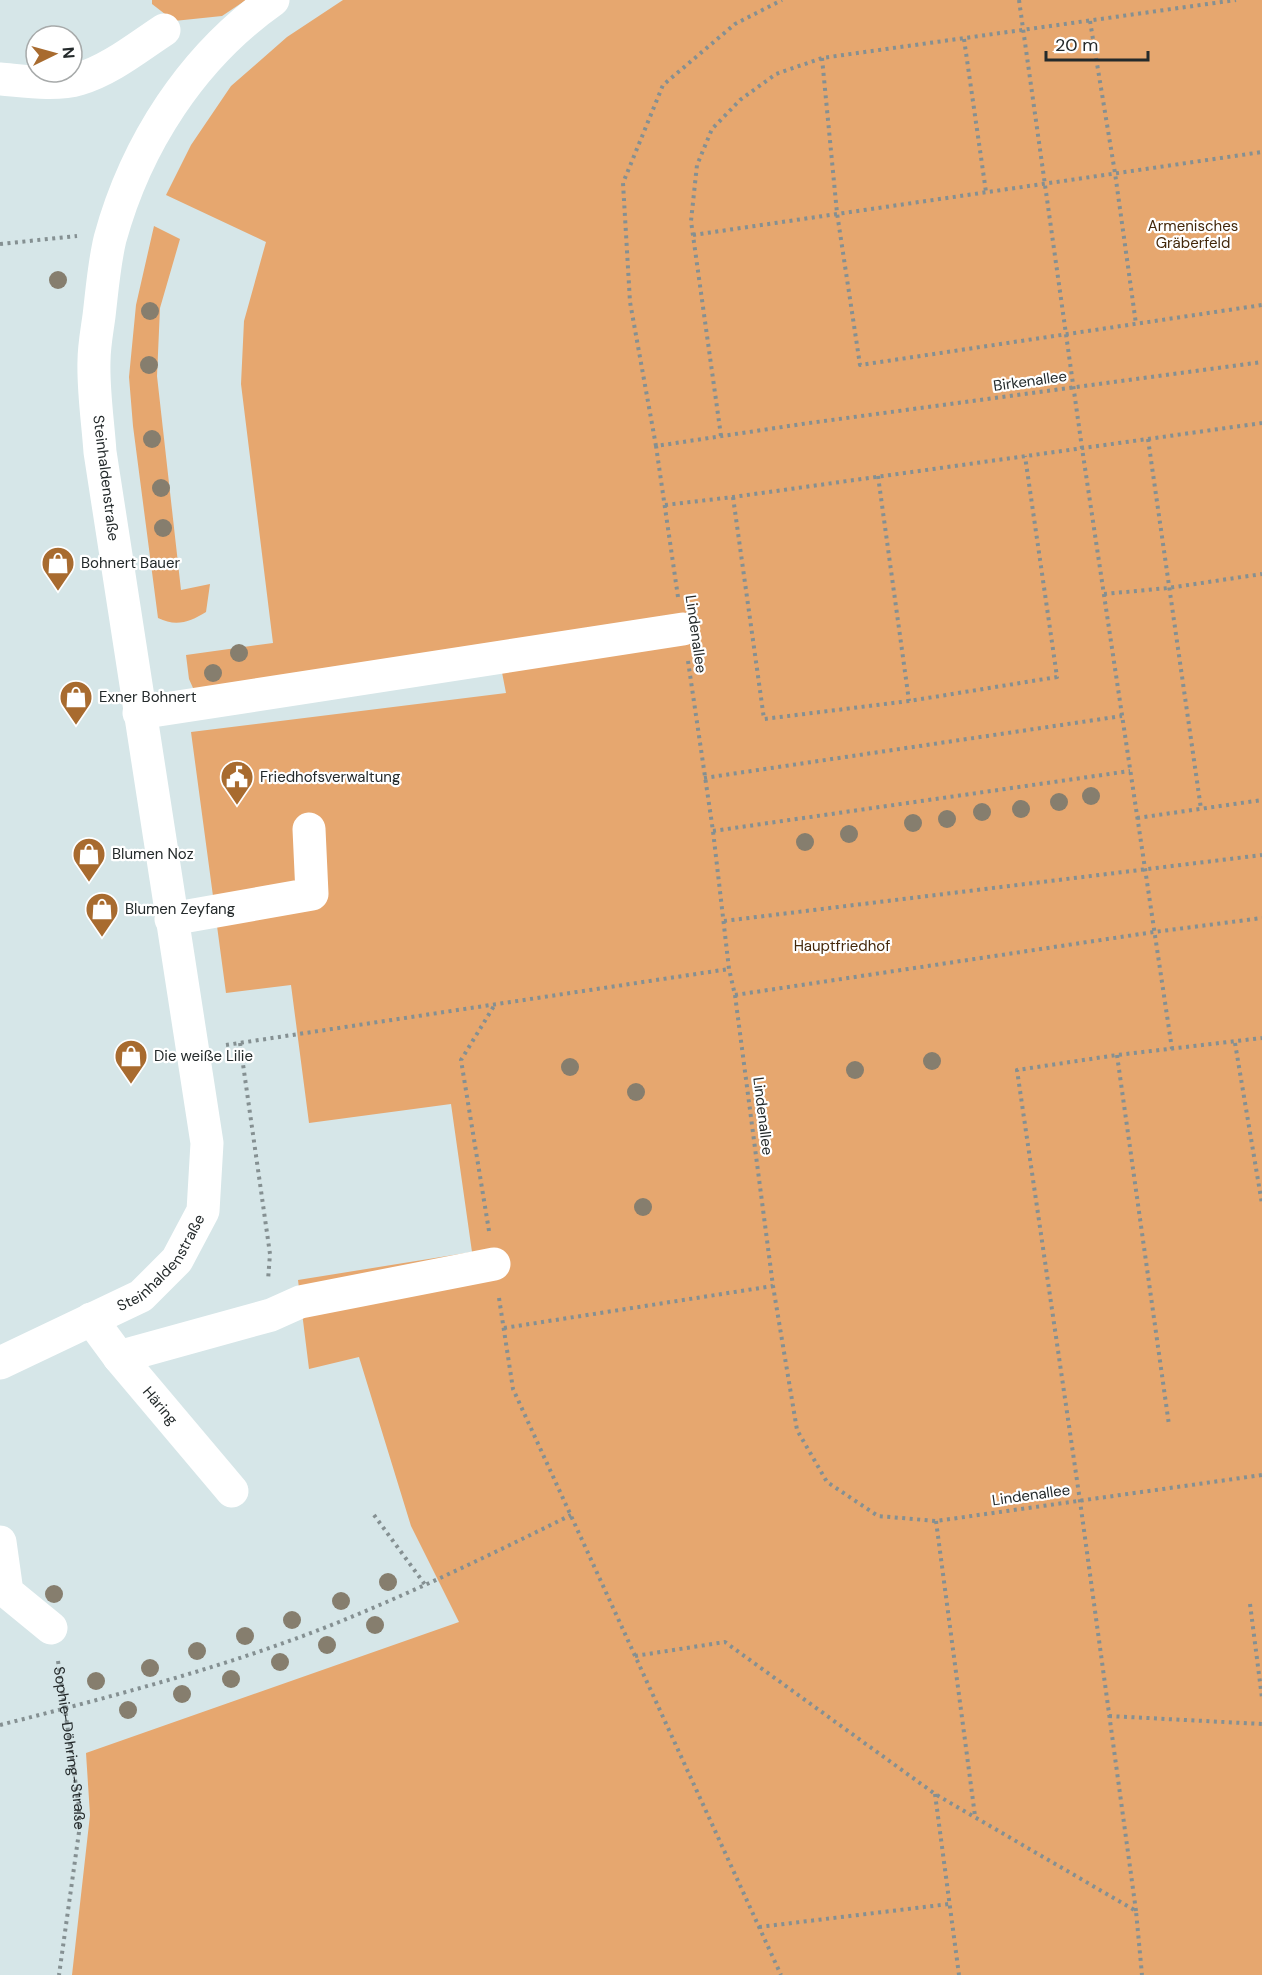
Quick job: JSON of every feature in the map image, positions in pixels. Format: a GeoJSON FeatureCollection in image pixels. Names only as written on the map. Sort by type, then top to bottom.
{"type":"FeatureCollection","features":[{"type":"Feature","properties":{"kind":"street","name":"Steinhaldenstraße"},"geometry":{"type":"LineString","coordinates":[[0,1364],[141,1296],[177,1260],[204,1211],[207,1143],[100,452],[94,361],[110,241],[125,189],[147,144],[169,106],[202,62],[273,0]]}},
{"type":"Feature","properties":{"kind":"street"},"geometry":{"type":"LineString","coordinates":[[0,79],[40,82],[78,79],[112,64],[164,30]]}},
{"type":"Feature","properties":{"kind":"street"},"geometry":{"type":"LineString","coordinates":[[140,713],[683,629]]}},
{"type":"Feature","properties":{"kind":"street"},"geometry":{"type":"LineString","coordinates":[[171,919],[312,894],[309,829]]}},
{"type":"Feature","properties":{"kind":"street"},"geometry":{"type":"LineString","coordinates":[[119,1357],[271,1315],[300,1302],[494,1264]]}},
{"type":"Feature","properties":{"kind":"street","name":"Häring"},"geometry":{"type":"LineString","coordinates":[[91,1319],[119,1357],[232,1491]]}},
{"type":"Feature","properties":{"kind":"street"},"geometry":{"type":"LineString","coordinates":[[0,1542],[7,1592],[51,1629]]}},
{"type":"Feature","properties":{"kind":"path","name":"Lindenallee"},"geometry":{"type":"LineString","coordinates":[[782,0],[735,24],[663,85],[623,183],[630,302],[665,505],[705,778],[773,1286],[797,1430],[827,1482],[878,1516],[936,1521],[1262,1475]]}},
{"type":"Feature","properties":{"kind":"path"},"geometry":{"type":"LineString","coordinates":[[1019,0],[1073,387],[1172,1049]]}},
{"type":"Feature","properties":{"kind":"path"},"geometry":{"type":"LineString","coordinates":[[656,446],[721,436],[691,221],[697,165],[712,129],[740,100],[776,74],[822,58],[1236,0]]}},
{"type":"Feature","properties":{"kind":"path"},"geometry":{"type":"LineString","coordinates":[[1090,21],[1115,173],[1136,324]]}},
{"type":"Feature","properties":{"kind":"path"},"geometry":{"type":"LineString","coordinates":[[964,39],[986,193]]}},
{"type":"Feature","properties":{"kind":"path"},"geometry":{"type":"LineString","coordinates":[[822,58],[837,213],[860,365],[1262,305]]}},
{"type":"Feature","properties":{"kind":"path"},"geometry":{"type":"LineString","coordinates":[[693,235],[1262,152]]}},
{"type":"Feature","properties":{"kind":"path"},"geometry":{"type":"LineString","coordinates":[[0,244],[74,235],[110,241]]}},
{"type":"Feature","properties":{"kind":"path","name":"Birkenallee"},"geometry":{"type":"LineString","coordinates":[[721,436],[1262,362]]}},
{"type":"Feature","properties":{"kind":"path"},"geometry":{"type":"LineString","coordinates":[[665,505],[1262,423]]}},
{"type":"Feature","properties":{"kind":"path"},"geometry":{"type":"LineString","coordinates":[[1148,439],[1201,809]]}},
{"type":"Feature","properties":{"kind":"path"},"geometry":{"type":"LineString","coordinates":[[733,497],[764,719],[909,700],[1057,677],[1025,456]]}},
{"type":"Feature","properties":{"kind":"path"},"geometry":{"type":"LineString","coordinates":[[878,476],[909,700]]}},
{"type":"Feature","properties":{"kind":"path"},"geometry":{"type":"LineString","coordinates":[[1104,594],[1168,588],[1262,574]]}},
{"type":"Feature","properties":{"kind":"path"},"geometry":{"type":"LineString","coordinates":[[705,778],[1122,716]]}},
{"type":"Feature","properties":{"kind":"path"},"geometry":{"type":"LineString","coordinates":[[712,831],[1130,771]]}},
{"type":"Feature","properties":{"kind":"path"},"geometry":{"type":"LineString","coordinates":[[1137,818],[1262,800]]}},
{"type":"Feature","properties":{"kind":"path"},"geometry":{"type":"LineString","coordinates":[[724,921],[1262,855]]}},
{"type":"Feature","properties":{"kind":"path"},"geometry":{"type":"LineString","coordinates":[[735,995],[1262,918]]}},
{"type":"Feature","properties":{"kind":"path"},"geometry":{"type":"LineString","coordinates":[[223,1046],[729,969]]}},
{"type":"Feature","properties":{"kind":"path"},"geometry":{"type":"LineString","coordinates":[[494,1006],[461,1060],[513,1389],[781,1975]]}},
{"type":"Feature","properties":{"kind":"path"},"geometry":{"type":"LineString","coordinates":[[1142,1975],[1136,1911],[1080,1500],[1017,1070],[1117,1055],[1262,1038]]}},
{"type":"Feature","properties":{"kind":"path"},"geometry":{"type":"LineString","coordinates":[[1235,1042],[1262,1204]]}},
{"type":"Feature","properties":{"kind":"path"},"geometry":{"type":"LineString","coordinates":[[240,1043],[270,1254],[267,1274]]}},
{"type":"Feature","properties":{"kind":"path"},"geometry":{"type":"LineString","coordinates":[[1117,1055],[1169,1425]]}},
{"type":"Feature","properties":{"kind":"path"},"geometry":{"type":"LineString","coordinates":[[504,1328],[773,1286]]}},
{"type":"Feature","properties":{"kind":"path"},"geometry":{"type":"LineString","coordinates":[[375,1515],[426,1586]]}},
{"type":"Feature","properties":{"kind":"path"},"geometry":{"type":"LineString","coordinates":[[0,1725],[236,1659],[337,1623],[426,1586],[571,1515]]}},
{"type":"Feature","properties":{"kind":"path"},"geometry":{"type":"LineString","coordinates":[[936,1521],[975,1816]]}},
{"type":"Feature","properties":{"kind":"path"},"geometry":{"type":"LineString","coordinates":[[1250,1604],[1262,1698]]}},
{"type":"Feature","properties":{"kind":"path","name":"Sophie-Döhring-Straße"},"geometry":{"type":"LineString","coordinates":[[51,1629],[66,1708],[79,1807],[79,1832],[59,1975]]}},
{"type":"Feature","properties":{"kind":"path"},"geometry":{"type":"LineString","coordinates":[[635,1656],[725,1642],[935,1794],[1136,1911]]}},
{"type":"Feature","properties":{"kind":"path"},"geometry":{"type":"LineString","coordinates":[[1109,1716],[1262,1724]]}},
{"type":"Feature","properties":{"kind":"path"},"geometry":{"type":"LineString","coordinates":[[935,1794],[959,1975]]}},
{"type":"Feature","properties":{"kind":"path"},"geometry":{"type":"LineString","coordinates":[[759,1927],[949,1904]]}},
{"type":"Feature","properties":{"kind":"green space"},"geometry":{"type":"Polygon","coordinates":[[[152,0],[246,0],[222,16],[174,21],[152,4],[152,0]]]}},
{"type":"Feature","properties":{"kind":"green space","name":"Hauptfriedhof"},"geometry":{"type":"Polygon","coordinates":[[[343,0],[1262,0],[1262,1975],[72,1975],[90,1815],[86,1753],[459,1622],[411,1526],[359,1357],[309,1369],[298,1280],[472,1252],[451,1104],[309,1123],[291,985],[226,993],[191,732],[506,693],[499,657],[218,688],[193,688],[189,679],[186,655],[273,643],[241,384],[244,321],[266,242],[166,195],[191,145],[231,86],[287,37],[343,0]]]}},
{"type":"Feature","properties":{"kind":"green space"},"geometry":{"type":"Polygon","coordinates":[[[154,226],[180,239],[160,308],[157,376],[181,590],[210,584],[206,612],[189,621],[177,623],[158,618],[133,426],[129,377],[136,305],[154,226]]]}},
{"type":"Feature","properties":{"kind":"place","name":"Bohnert Bauer"},"geometry":{"type":"Point","coordinates":[58,592]}},
{"type":"Feature","properties":{"kind":"place","name":"Exner Bohnert"},"geometry":{"type":"Point","coordinates":[76,726]}},
{"type":"Feature","properties":{"kind":"place","name":"Friedhofsverwaltung"},"geometry":{"type":"Point","coordinates":[237,806]}},
{"type":"Feature","properties":{"kind":"place","name":"Blumen Noz"},"geometry":{"type":"Point","coordinates":[89,883]}},
{"type":"Feature","properties":{"kind":"place","name":"Blumen Zeyfang"},"geometry":{"type":"Point","coordinates":[102,938]}},
{"type":"Feature","properties":{"kind":"place","name":"Die weiße Lilie"},"geometry":{"type":"Point","coordinates":[131,1085]}},
{"type":"Feature","properties":{"kind":"park label","name":"Armenisches Gräberfeld"},"geometry":{"type":"Point","coordinates":[1193,234]}}]}
